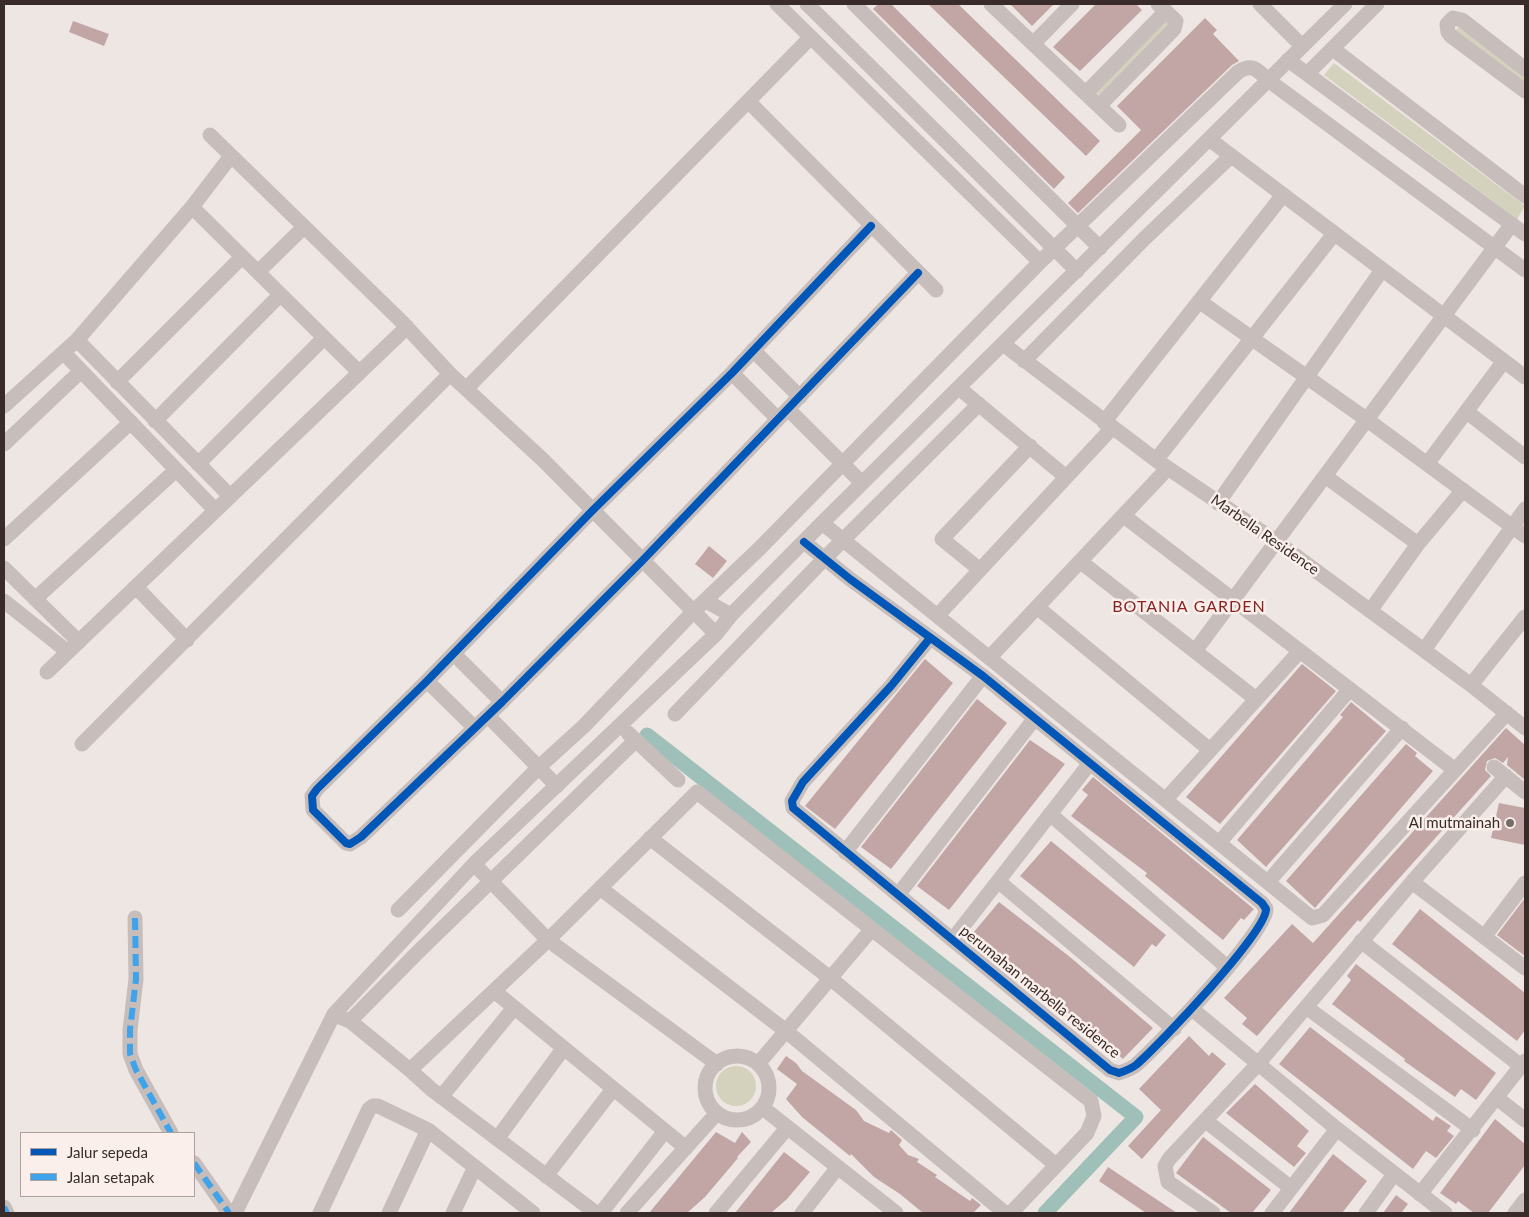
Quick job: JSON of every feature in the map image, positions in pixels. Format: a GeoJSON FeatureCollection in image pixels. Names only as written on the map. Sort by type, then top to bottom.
{"type":"FeatureCollection","features":[{"type":"Feature","properties":{"kind":"street"},"geometry":{"type":"LineString","coordinates":[[778,4],[1040,262]]}},
{"type":"Feature","properties":{"kind":"street"},"geometry":{"type":"LineString","coordinates":[[807,4],[1077,271]]}},
{"type":"Feature","properties":{"kind":"street"},"geometry":{"type":"LineString","coordinates":[[991,4],[1119,124]]}},
{"type":"Feature","properties":{"kind":"street"},"geometry":{"type":"LineString","coordinates":[[1033,44],[1072,4]]}},
{"type":"Feature","properties":{"kind":"street"},"geometry":{"type":"LineString","coordinates":[[1260,4],[1302,46]]}},
{"type":"Feature","properties":{"kind":"street"},"geometry":{"type":"LineString","coordinates":[[235,1213],[334,1014],[474,864],[716,634],[822,522],[1345,4]]}},
{"type":"Feature","properties":{"kind":"street"},"geometry":{"type":"LineString","coordinates":[[1308,74],[1377,4]]}},
{"type":"Feature","properties":{"kind":"street"},"geometry":{"type":"LineString","coordinates":[[862,6],[1100,248]]}},
{"type":"Feature","properties":{"kind":"street"},"geometry":{"type":"LineString","coordinates":[[1086,93],[1162,8],[1176,21],[1174,29],[1099,106]]}},
{"type":"Feature","properties":{"kind":"street"},"geometry":{"type":"LineString","coordinates":[[1525,69],[1462,20],[1453,18],[1447,24],[1448,32],[1452,36],[1525,91]]}},
{"type":"Feature","properties":{"kind":"street"},"geometry":{"type":"LineString","coordinates":[[466,389],[811,37]]}},
{"type":"Feature","properties":{"kind":"street"},"geometry":{"type":"LineString","coordinates":[[1333,49],[1525,196]]}},
{"type":"Feature","properties":{"kind":"street"},"geometry":{"type":"LineString","coordinates":[[1195,651],[1494,248],[1521,229],[1288,60]]}},
{"type":"Feature","properties":{"kind":"street"},"geometry":{"type":"LineString","coordinates":[[398,910],[539,767],[584,726],[693,612],[842,464],[1040,262],[1055,250],[1238,72],[1252,66],[1268,80],[1525,270]]}},
{"type":"Feature","properties":{"kind":"street"},"geometry":{"type":"LineString","coordinates":[[748,100],[936,290]]}},
{"type":"Feature","properties":{"kind":"street"},"geometry":{"type":"LineString","coordinates":[[210,135],[407,326],[450,374],[542,459],[716,634]]}},
{"type":"Feature","properties":{"kind":"street"},"geometry":{"type":"LineString","coordinates":[[1209,139],[1525,377]]}},
{"type":"Feature","properties":{"kind":"street"},"geometry":{"type":"LineString","coordinates":[[4,406],[77,340],[192,207],[231,156]]}},
{"type":"Feature","properties":{"kind":"street"},"geometry":{"type":"LineString","coordinates":[[1024,361],[1231,156]]}},
{"type":"Feature","properties":{"kind":"street"},"geometry":{"type":"LineString","coordinates":[[938,615],[1066,477],[1108,425],[1199,301],[1282,195]]}},
{"type":"Feature","properties":{"kind":"street"},"geometry":{"type":"LineString","coordinates":[[192,207],[359,372]]}},
{"type":"Feature","properties":{"kind":"street"},"geometry":{"type":"LineString","coordinates":[[258,272],[304,226]]}},
{"type":"Feature","properties":{"kind":"street"},"geometry":{"type":"LineString","coordinates":[[871,226],[732,373],[592,510],[454,654],[312,796],[313,810],[342,840],[350,844],[360,837],[488,716],[642,561],[918,273]]}},
{"type":"Feature","properties":{"kind":"street"},"geometry":{"type":"LineString","coordinates":[[1117,231],[1135,249]]}},
{"type":"Feature","properties":{"kind":"street"},"geometry":{"type":"LineString","coordinates":[[990,657],[1124,516],[1253,339],[1334,234]]}},
{"type":"Feature","properties":{"kind":"street"},"geometry":{"type":"LineString","coordinates":[[117,382],[242,257]]}},
{"type":"Feature","properties":{"kind":"street"},"geometry":{"type":"LineString","coordinates":[[1218,502],[1382,270]]}},
{"type":"Feature","properties":{"kind":"street"},"geometry":{"type":"LineString","coordinates":[[155,421],[280,295]]}},
{"type":"Feature","properties":{"kind":"street"},"geometry":{"type":"LineString","coordinates":[[1199,301],[1366,419],[1525,536]]}},
{"type":"Feature","properties":{"kind":"street"},"geometry":{"type":"LineString","coordinates":[[47,672],[407,326]]}},
{"type":"Feature","properties":{"kind":"street"},"geometry":{"type":"LineString","coordinates":[[198,464],[324,338]]}},
{"type":"Feature","properties":{"kind":"street"},"geometry":{"type":"LineString","coordinates":[[77,340],[230,496]]}},
{"type":"Feature","properties":{"kind":"street","name":"Marbella Residence"},"geometry":{"type":"LineString","coordinates":[[1003,344],[1108,425],[1277,542],[1471,685],[1525,728]]}},
{"type":"Feature","properties":{"kind":"street"},"geometry":{"type":"LineString","coordinates":[[754,350],[800,397]]}},
{"type":"Feature","properties":{"kind":"street"},"geometry":{"type":"LineString","coordinates":[[64,353],[215,510]]}},
{"type":"Feature","properties":{"kind":"street"},"geometry":{"type":"LineString","coordinates":[[1427,464],[1504,361]]}},
{"type":"Feature","properties":{"kind":"street"},"geometry":{"type":"LineString","coordinates":[[4,444],[81,371]]}},
{"type":"Feature","properties":{"kind":"street"},"geometry":{"type":"LineString","coordinates":[[732,373],[783,414],[862,483]]}},
{"type":"Feature","properties":{"kind":"street"},"geometry":{"type":"LineString","coordinates":[[82,744],[450,374]]}},
{"type":"Feature","properties":{"kind":"street"},"geometry":{"type":"LineString","coordinates":[[959,388],[1066,477]]}},
{"type":"Feature","properties":{"kind":"street"},"geometry":{"type":"LineString","coordinates":[[675,714],[824,559],[979,404]]}},
{"type":"Feature","properties":{"kind":"street"},"geometry":{"type":"LineString","coordinates":[[1466,412],[1525,458]]}},
{"type":"Feature","properties":{"kind":"street"},"geometry":{"type":"LineString","coordinates":[[4,539],[131,422]]}},
{"type":"Feature","properties":{"kind":"street"},"geometry":{"type":"LineString","coordinates":[[979,569],[942,538],[1030,446]]}},
{"type":"Feature","properties":{"kind":"street"},"geometry":{"type":"LineString","coordinates":[[35,599],[176,470]]}},
{"type":"Feature","properties":{"kind":"street"},"geometry":{"type":"LineString","coordinates":[[1325,476],[1418,544]]}},
{"type":"Feature","properties":{"kind":"street"},"geometry":{"type":"LineString","coordinates":[[1370,611],[1418,544],[1463,490]]}},
{"type":"Feature","properties":{"kind":"street"},"geometry":{"type":"LineString","coordinates":[[1424,650],[1525,509]]}},
{"type":"Feature","properties":{"kind":"street"},"geometry":{"type":"LineString","coordinates":[[1124,516],[1232,601],[1455,770]]}},
{"type":"Feature","properties":{"kind":"street"},"geometry":{"type":"LineString","coordinates":[[822,522],[1312,918],[1323,915],[1507,713]]}},
{"type":"Feature","properties":{"kind":"street"},"geometry":{"type":"LineString","coordinates":[[804,542],[824,559],[983,676],[1090,763],[953,939]]}},
{"type":"Feature","properties":{"kind":"street"},"geometry":{"type":"LineString","coordinates":[[1081,562],[1256,699]]}},
{"type":"Feature","properties":{"kind":"street"},"geometry":{"type":"LineString","coordinates":[[4,568],[35,599],[73,647]]}},
{"type":"Feature","properties":{"kind":"street"},"geometry":{"type":"LineString","coordinates":[[136,587],[186,640]]}},
{"type":"Feature","properties":{"kind":"street"},"geometry":{"type":"LineString","coordinates":[[4,601],[73,647]]}},
{"type":"Feature","properties":{"kind":"street"},"geometry":{"type":"LineString","coordinates":[[706,601],[731,616]]}},
{"type":"Feature","properties":{"kind":"street"},"geometry":{"type":"LineString","coordinates":[[1037,607],[1210,750]]}},
{"type":"Feature","properties":{"kind":"street"},"geometry":{"type":"LineString","coordinates":[[1471,685],[1525,617]]}},
{"type":"Feature","properties":{"kind":"street","name":"perumahan marbella residence"},"geometry":{"type":"LineString","coordinates":[[930,638],[891,686],[803,782],[792,802],[793,808],[1110,1070],[1119,1073],[1134,1066],[1174,1029],[1192,1009],[1263,921],[1266,909],[1262,903],[1090,763]]}},
{"type":"Feature","properties":{"kind":"street"},"geometry":{"type":"LineString","coordinates":[[1166,799],[1300,651]]}},
{"type":"Feature","properties":{"kind":"street"},"geometry":{"type":"LineString","coordinates":[[454,654],[502,702]]}},
{"type":"Feature","properties":{"kind":"street"},"geometry":{"type":"LineString","coordinates":[[845,852],[983,676]]}},
{"type":"Feature","properties":{"kind":"street"},"geometry":{"type":"LineString","coordinates":[[427,681],[475,728]]}},
{"type":"Feature","properties":{"kind":"street"},"geometry":{"type":"LineString","coordinates":[[1220,843],[1350,689]]}},
{"type":"Feature","properties":{"kind":"street"},"geometry":{"type":"LineString","coordinates":[[488,716],[557,786]]}},
{"type":"Feature","properties":{"kind":"street"},"geometry":{"type":"LineString","coordinates":[[898,894],[1035,718]]}},
{"type":"Feature","properties":{"kind":"street"},"geometry":{"type":"LineString","coordinates":[[620,726],[678,780]]}},
{"type":"Feature","properties":{"kind":"street"},"geometry":{"type":"LineString","coordinates":[[1268,882],[1402,728]]}},
{"type":"Feature","properties":{"kind":"street"},"geometry":{"type":"LineString","coordinates":[[350,1022],[636,740]]}},
{"type":"Feature","properties":{"kind":"street"},"geometry":{"type":"LineString","coordinates":[[1214,1213],[1168,1182],[1165,1175],[1169,1159],[1257,1064],[1306,1007],[1412,882],[1500,771],[1525,792]]}},
{"type":"Feature","properties":{"kind":"street"},"geometry":{"type":"LineString","coordinates":[[410,1070],[548,940],[697,792],[1091,1101],[1094,1116],[1088,1133],[1011,1213]]}},
{"type":"Feature","properties":{"kind":"street"},"geometry":{"type":"LineString","coordinates":[[1050,814],[1227,967]]}},
{"type":"Feature","properties":{"kind":"street"},"geometry":{"type":"LineString","coordinates":[[650,838],[830,978],[1056,1165]]}},
{"type":"Feature","properties":{"kind":"street"},"geometry":{"type":"LineString","coordinates":[[445,861],[463,875]]}},
{"type":"Feature","properties":{"kind":"street"},"geometry":{"type":"LineString","coordinates":[[474,864],[548,940],[717,1064]]}},
{"type":"Feature","properties":{"kind":"street"},"geometry":{"type":"LineString","coordinates":[[998,882],[1174,1029]]}},
{"type":"Feature","properties":{"kind":"street"},"geometry":{"type":"LineString","coordinates":[[1412,882],[1525,968]]}},
{"type":"Feature","properties":{"kind":"street"},"geometry":{"type":"LineString","coordinates":[[1484,937],[1525,883]]}},
{"type":"Feature","properties":{"kind":"street"},"geometry":{"type":"LineString","coordinates":[[600,888],[786,1031],[1005,1213]]}},
{"type":"Feature","properties":{"kind":"street"},"geometry":{"type":"LineString","coordinates":[[135,918],[136,979],[130,1030],[130,1054],[136,1070],[170,1132]]}},
{"type":"Feature","properties":{"kind":"street"},"geometry":{"type":"LineString","coordinates":[[758,1064],[871,930]]}},
{"type":"Feature","properties":{"kind":"street"},"geometry":{"type":"LineString","coordinates":[[1361,942],[1523,1064],[1473,1130],[1420,1194]]}},
{"type":"Feature","properties":{"kind":"street"},"geometry":{"type":"LineString","coordinates":[[494,991],[513,1009],[686,1148]]}},
{"type":"Feature","properties":{"kind":"street"},"geometry":{"type":"LineString","coordinates":[[1306,1007],[1473,1130]]}},
{"type":"Feature","properties":{"kind":"street"},"geometry":{"type":"LineString","coordinates":[[441,1098],[513,1009]]}},
{"type":"Feature","properties":{"kind":"street"},"geometry":{"type":"LineString","coordinates":[[1192,1009],[1337,1129],[1445,1213]]}},
{"type":"Feature","properties":{"kind":"street"},"geometry":{"type":"LineString","coordinates":[[334,1014],[350,1022],[410,1070],[441,1098],[596,1213]]}},
{"type":"Feature","properties":{"kind":"street"},"geometry":{"type":"LineString","coordinates":[[497,1139],[563,1049]]}},
{"type":"Feature","properties":{"kind":"street"},"geometry":{"type":"LineString","coordinates":[[731,1056],[742,1056],[758,1064],[768,1077],[770,1088],[768,1099],[755,1115],[736,1120],[717,1113],[706,1097],[705,1086],[707,1077],[717,1064],[731,1056]]}},
{"type":"Feature","properties":{"kind":"street"},"geometry":{"type":"LineString","coordinates":[[546,1176],[613,1089]]}},
{"type":"Feature","properties":{"kind":"street"},"geometry":{"type":"LineString","coordinates":[[1497,1098],[1525,1120]]}},
{"type":"Feature","properties":{"kind":"street"},"geometry":{"type":"LineString","coordinates":[[320,1213],[369,1109],[373,1106],[384,1108],[428,1130],[475,1167],[525,1211]]}},
{"type":"Feature","properties":{"kind":"street"},"geometry":{"type":"LineString","coordinates":[[762,1108],[896,1213]]}},
{"type":"Feature","properties":{"kind":"street"},"geometry":{"type":"LineString","coordinates":[[627,1213],[717,1113]]}},
{"type":"Feature","properties":{"kind":"street"},"geometry":{"type":"LineString","coordinates":[[1206,1120],[1291,1188]]}},
{"type":"Feature","properties":{"kind":"street"},"geometry":{"type":"LineString","coordinates":[[716,1213],[787,1128]]}},
{"type":"Feature","properties":{"kind":"street"},"geometry":{"type":"LineString","coordinates":[[1272,1213],[1337,1129]]}},
{"type":"Feature","properties":{"kind":"street"},"geometry":{"type":"LineString","coordinates":[[389,1213],[428,1130]]}},
{"type":"Feature","properties":{"kind":"street"},"geometry":{"type":"LineString","coordinates":[[601,1213],[665,1132]]}},
{"type":"Feature","properties":{"kind":"street"},"geometry":{"type":"LineString","coordinates":[[195,1165],[229,1213]]}},
{"type":"Feature","properties":{"kind":"street"},"geometry":{"type":"LineString","coordinates":[[454,1213],[475,1167]]}},
{"type":"Feature","properties":{"kind":"street"},"geometry":{"type":"LineString","coordinates":[[802,1213],[838,1167]]}},
{"type":"Feature","properties":{"kind":"street"},"geometry":{"type":"LineString","coordinates":[[1366,1213],[1394,1174]]}},
{"type":"Feature","properties":{"kind":"street"},"geometry":{"type":"LineString","coordinates":[[1515,1213],[1525,1200]]}},
{"type":"Feature","properties":{"kind":"street"},"geometry":{"type":"LineString","coordinates":[[4,1207],[7,1213]]}},
{"type":"Feature","properties":{"kind":"shaded area"},"geometry":{"type":"Polygon","coordinates":[[[1166,18],[1173,25],[1101,97],[1094,90],[1166,18]]]}},
{"type":"Feature","properties":{"kind":"shaded area"},"geometry":{"type":"Polygon","coordinates":[[[1460,25],[1525,76],[1525,85],[1455,31],[1460,25]]]}},
{"type":"Feature","properties":{"kind":"shaded area"},"geometry":{"type":"Polygon","coordinates":[[[1334,63],[1525,206],[1517,219],[1324,75],[1334,63]]]}},
{"type":"Feature","properties":{"kind":"shaded area"},"geometry":{"type":"Polygon","coordinates":[[[736,1066],[750,1072],[756,1086],[750,1100],[736,1106],[722,1100],[716,1086],[722,1072],[736,1066]]]}},
{"type":"Feature","properties":{"kind":"building"},"geometry":{"type":"Polygon","coordinates":[[[878,4],[891,4],[1065,177],[1054,189],[873,9],[878,4]]]}},
{"type":"Feature","properties":{"kind":"building"},"geometry":{"type":"Polygon","coordinates":[[[928,4],[958,4],[1100,141],[1086,156],[928,4]]]}},
{"type":"Feature","properties":{"kind":"building"},"geometry":{"type":"Polygon","coordinates":[[[1010,4],[1054,4],[1032,26],[1010,4]]]}},
{"type":"Feature","properties":{"kind":"building"},"geometry":{"type":"Polygon","coordinates":[[[1096,4],[1136,4],[1142,10],[1080,71],[1053,47],[1096,4]]]}},
{"type":"Feature","properties":{"kind":"building"},"geometry":{"type":"Polygon","coordinates":[[[1205,18],[1217,30],[1213,34],[1239,61],[1232,65],[1078,213],[1068,203],[1141,130],[1117,106],[1205,18]]]}},
{"type":"Feature","properties":{"kind":"building"},"geometry":{"type":"Polygon","coordinates":[[[73,21],[109,34],[104,46],[69,32],[73,21]]]}},
{"type":"Feature","properties":{"kind":"building"},"geometry":{"type":"Polygon","coordinates":[[[709,546],[727,561],[713,578],[695,564],[709,546]]]}},
{"type":"Feature","properties":{"kind":"building"},"geometry":{"type":"Polygon","coordinates":[[[925,659],[953,683],[835,829],[805,806],[925,659]]]}},
{"type":"Feature","properties":{"kind":"building"},"geometry":{"type":"Polygon","coordinates":[[[1302,664],[1336,691],[1220,824],[1186,797],[1302,664]]]}},
{"type":"Feature","properties":{"kind":"building"},"geometry":{"type":"Polygon","coordinates":[[[977,699],[1007,723],[891,869],[861,847],[977,699]]]}},
{"type":"Feature","properties":{"kind":"building"},"geometry":{"type":"Polygon","coordinates":[[[1351,702],[1386,731],[1266,867],[1237,840],[1343,717],[1340,715],[1351,702]]]}},
{"type":"Feature","properties":{"kind":"building"},"geometry":{"type":"Polygon","coordinates":[[[1506,728],[1525,745],[1525,780],[1507,765],[1508,757],[1503,763],[1495,758],[1487,761],[1485,770],[1491,776],[1360,922],[1358,920],[1257,1036],[1242,1024],[1247,1018],[1224,998],[1292,924],[1313,943],[1506,728]]]}},
{"type":"Feature","properties":{"kind":"building"},"geometry":{"type":"Polygon","coordinates":[[[1030,740],[1065,764],[949,910],[917,886],[1030,740]]]}},
{"type":"Feature","properties":{"kind":"building"},"geometry":{"type":"Polygon","coordinates":[[[1406,744],[1417,753],[1415,756],[1433,771],[1315,908],[1286,881],[1406,744]]]}},
{"type":"Feature","properties":{"kind":"building"},"geometry":{"type":"Polygon","coordinates":[[[1093,777],[1254,909],[1244,920],[1241,918],[1223,940],[1145,876],[1147,873],[1071,816],[1088,795],[1082,790],[1093,777]]]}},
{"type":"Feature","properties":{"kind":"building","name":"Al mutmainah"},"geometry":{"type":"Polygon","coordinates":[[[1499,803],[1525,808],[1525,845],[1491,838],[1499,803]]]}},
{"type":"Feature","properties":{"kind":"building"},"geometry":{"type":"Polygon","coordinates":[[[1051,841],[1166,935],[1156,947],[1152,944],[1134,967],[1020,876],[1051,841]]]}},
{"type":"Feature","properties":{"kind":"building"},"geometry":{"type":"Polygon","coordinates":[[[1525,898],[1525,956],[1497,935],[1525,898]]]}},
{"type":"Feature","properties":{"kind":"building"},"geometry":{"type":"Polygon","coordinates":[[[999,902],[1070,957],[1153,1028],[1123,1059],[973,933],[999,902]]]}},
{"type":"Feature","properties":{"kind":"building"},"geometry":{"type":"Polygon","coordinates":[[[1420,909],[1525,993],[1525,1030],[1517,1041],[1392,944],[1420,909]]]}},
{"type":"Feature","properties":{"kind":"building"},"geometry":{"type":"Polygon","coordinates":[[[1356,964],[1496,1073],[1476,1100],[1461,1089],[1455,1097],[1404,1061],[1405,1059],[1332,1004],[1351,980],[1347,976],[1356,964]]]}},
{"type":"Feature","properties":{"kind":"building"},"geometry":{"type":"Polygon","coordinates":[[[1310,1027],[1433,1121],[1436,1116],[1451,1126],[1447,1131],[1454,1136],[1436,1158],[1426,1151],[1413,1169],[1279,1064],[1310,1027]]]}},
{"type":"Feature","properties":{"kind":"building"},"geometry":{"type":"Polygon","coordinates":[[[1189,1036],[1209,1056],[1212,1052],[1226,1064],[1142,1159],[1128,1146],[1161,1110],[1139,1089],[1189,1036]]]}},
{"type":"Feature","properties":{"kind":"building"},"geometry":{"type":"Polygon","coordinates":[[[786,1056],[796,1063],[802,1071],[856,1110],[864,1121],[889,1133],[891,1130],[902,1140],[899,1145],[908,1155],[919,1159],[917,1162],[937,1175],[935,1177],[970,1201],[972,1198],[981,1205],[973,1213],[923,1213],[900,1194],[874,1177],[851,1154],[850,1156],[802,1117],[786,1099],[797,1084],[777,1069],[786,1056]]]}},
{"type":"Feature","properties":{"kind":"building"},"geometry":{"type":"Polygon","coordinates":[[[1255,1084],[1309,1131],[1297,1146],[1306,1153],[1294,1167],[1226,1113],[1255,1084]]]}},
{"type":"Feature","properties":{"kind":"building"},"geometry":{"type":"Polygon","coordinates":[[[1495,1119],[1525,1144],[1525,1165],[1488,1213],[1474,1213],[1458,1201],[1456,1204],[1440,1193],[1495,1119]]]}},
{"type":"Feature","properties":{"kind":"building"},"geometry":{"type":"Polygon","coordinates":[[[716,1132],[735,1143],[742,1132],[751,1142],[705,1197],[687,1213],[649,1213],[716,1132]]]}},
{"type":"Feature","properties":{"kind":"building"},"geometry":{"type":"Polygon","coordinates":[[[1203,1137],[1271,1190],[1252,1213],[1231,1213],[1176,1173],[1203,1137]]]}},
{"type":"Feature","properties":{"kind":"building"},"geometry":{"type":"Polygon","coordinates":[[[784,1152],[810,1172],[787,1199],[771,1213],[735,1213],[784,1152]]]}},
{"type":"Feature","properties":{"kind":"building"},"geometry":{"type":"Polygon","coordinates":[[[1333,1154],[1367,1181],[1342,1213],[1289,1213],[1333,1154]]]}},
{"type":"Feature","properties":{"kind":"building"},"geometry":{"type":"Polygon","coordinates":[[[1108,1167],[1177,1213],[1146,1213],[1099,1181],[1108,1167]]]}},
{"type":"Feature","properties":{"kind":"building"},"geometry":{"type":"Polygon","coordinates":[[[1396,1195],[1408,1204],[1401,1213],[1383,1213],[1396,1195]]]}},
{"type":"Feature","properties":{"kind":"waterway"},"geometry":{"type":"LineString","coordinates":[[647,735],[1136,1117],[1045,1213]]}},
{"type":"Feature","properties":{"kind":"marked path"},"geometry":{"type":"LineString","coordinates":[[135,918],[136,979],[130,1030],[130,1054],[136,1070],[170,1132]]}},
{"type":"Feature","properties":{"kind":"marked path"},"geometry":{"type":"LineString","coordinates":[[195,1164],[229,1213]]}},
{"type":"Feature","properties":{"kind":"marked path"},"geometry":{"type":"LineString","coordinates":[[4,1207],[7,1213]]}},
{"type":"Feature","properties":{"kind":"cycle path"},"geometry":{"type":"LineString","coordinates":[[871,226],[732,373],[593,510],[427,681],[317,789],[312,796],[313,810],[346,843],[350,844],[361,837],[502,702],[642,561],[918,273]]}},
{"type":"Feature","properties":{"kind":"cycle path"},"geometry":{"type":"LineString","coordinates":[[804,542],[850,579],[983,676],[1262,903],[1266,909],[1262,922],[1210,988],[1148,1054],[1128,1070],[1119,1073],[1110,1070],[793,808],[792,801],[803,782],[891,686],[930,638]]}},
{"type":"Feature","properties":{"kind":"place","name":"Al mutmainah"},"geometry":{"type":"Point","coordinates":[1510,823]}},
{"type":"Feature","properties":{"kind":"district","name":"BOTANIA GARDEN"},"geometry":{"type":"Point","coordinates":[1189,607]}}]}
